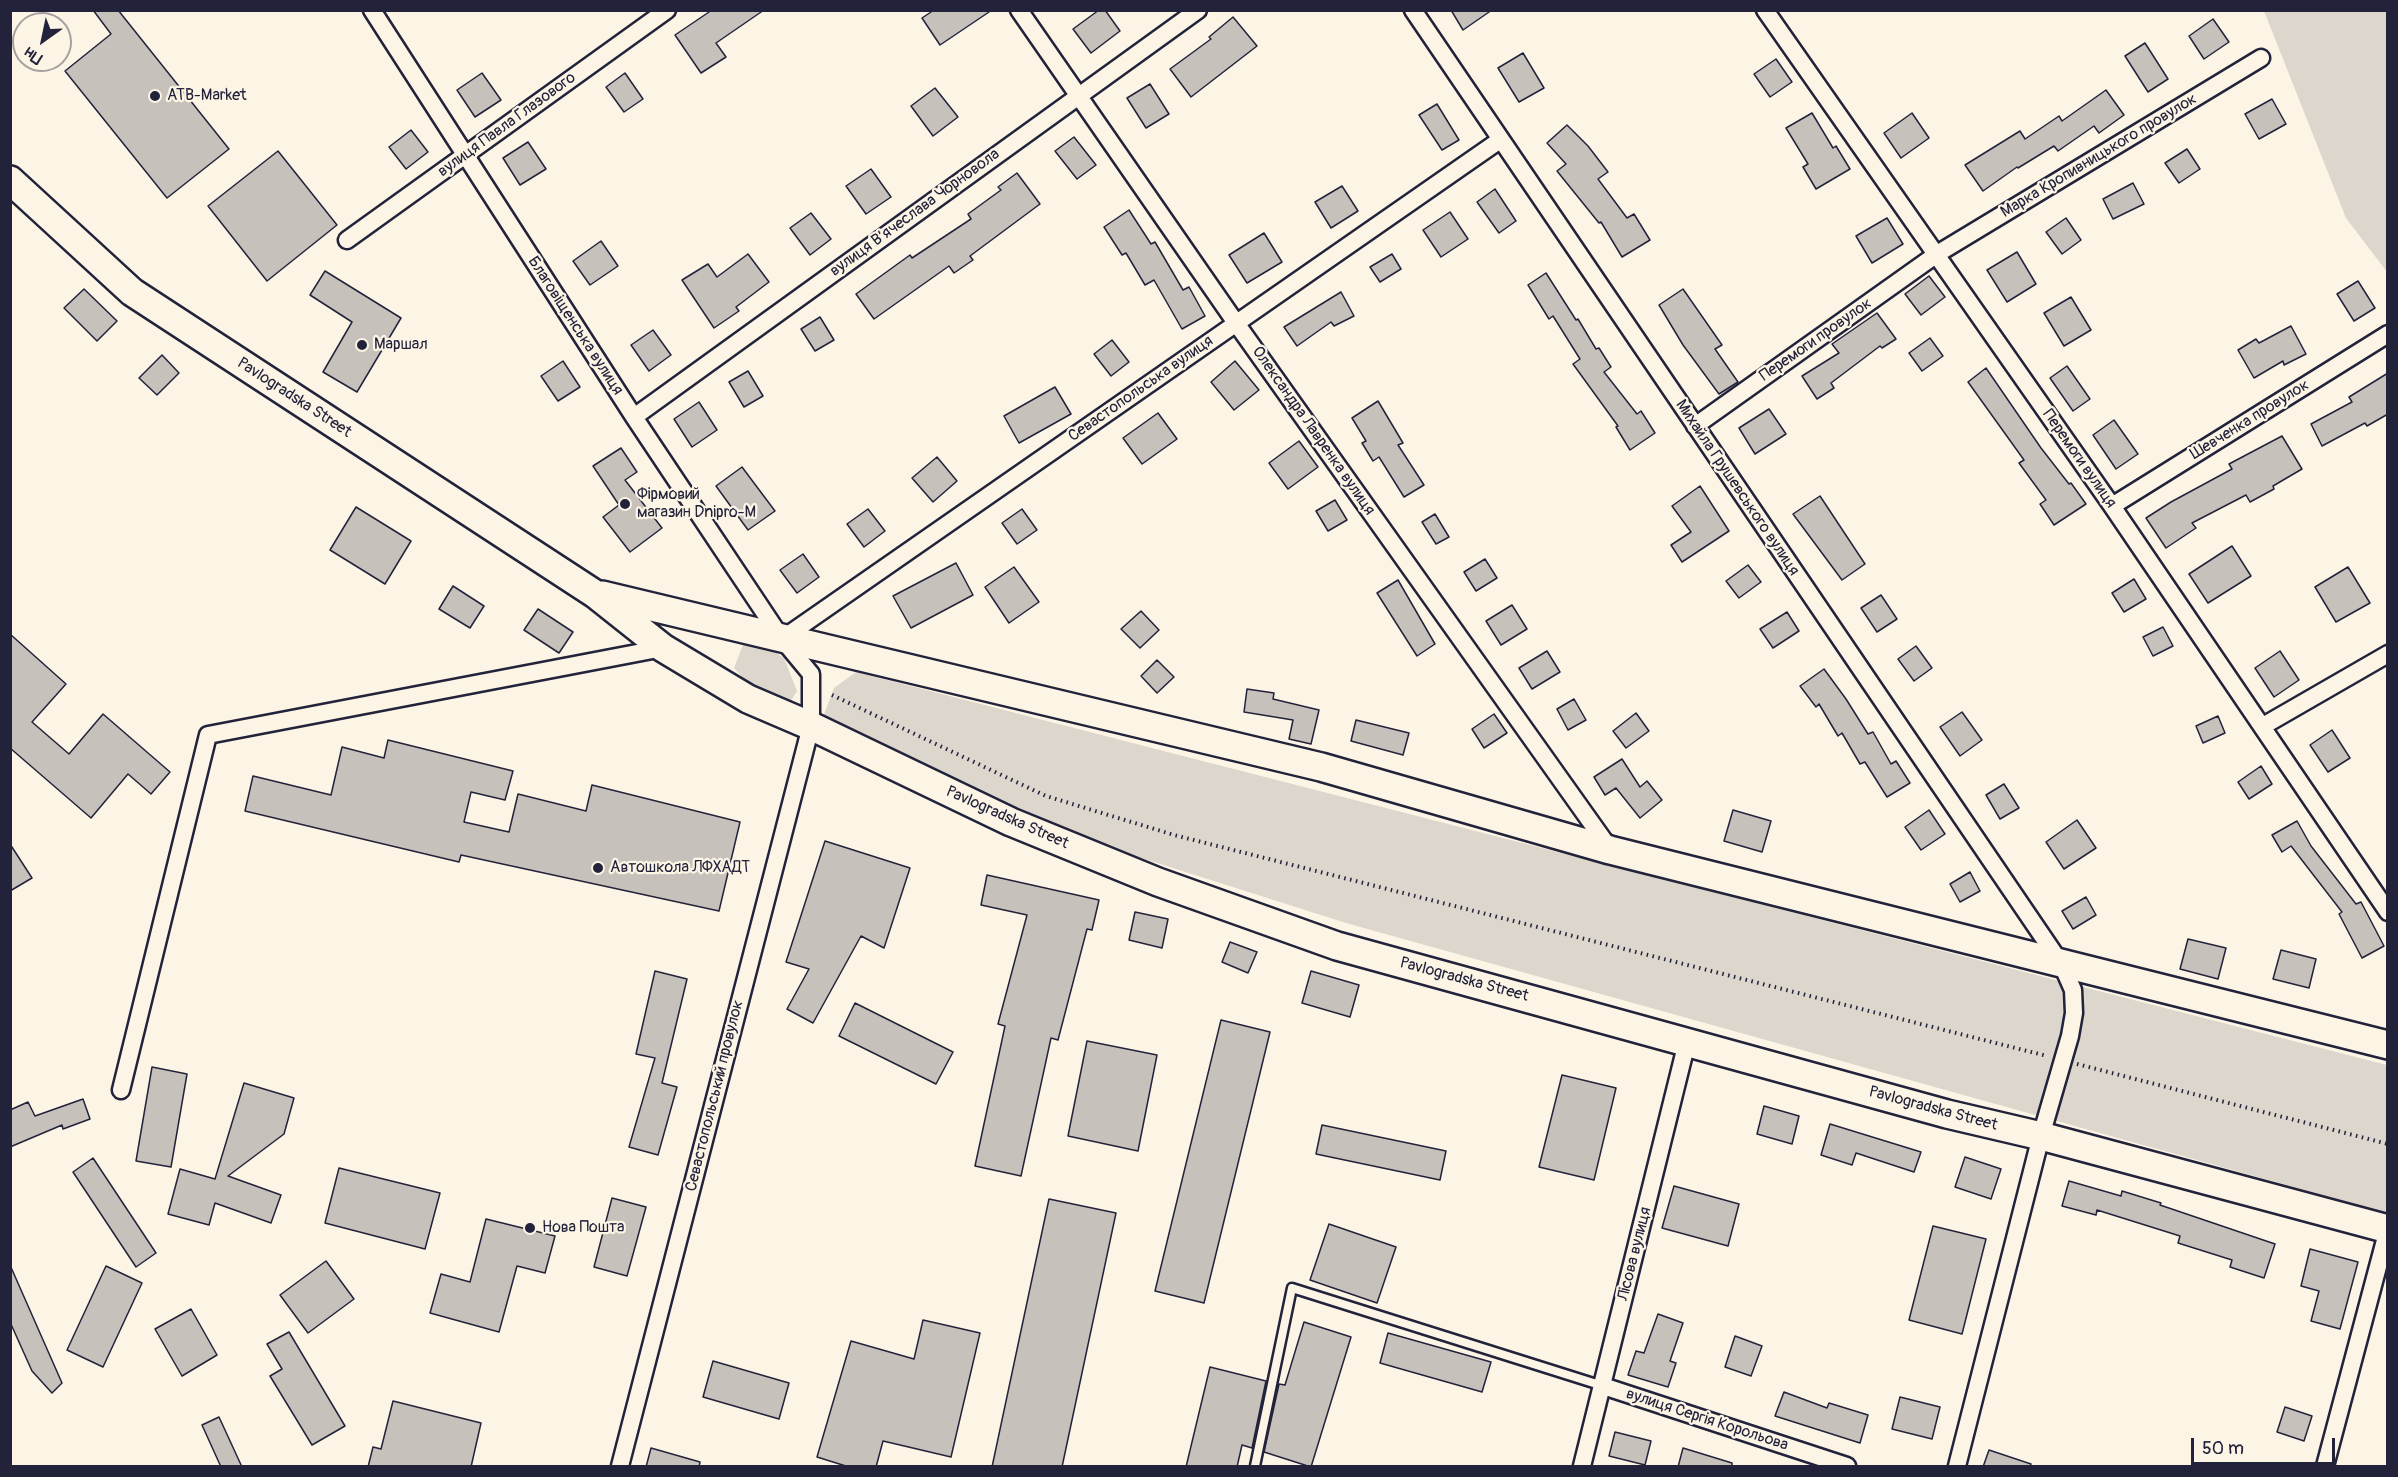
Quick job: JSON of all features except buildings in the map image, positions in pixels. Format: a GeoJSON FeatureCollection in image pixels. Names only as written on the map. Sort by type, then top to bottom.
{"type":"FeatureCollection","features":[{"type":"Feature","properties":{"kind":"main road","name":"Pavlogradska Street"},"geometry":{"type":"LineString","coordinates":[[10,180],[132,292],[595,594],[663,648],[748,699],[811,726],[1011,822],[1158,882],[1337,946],[1947,1114],[2042,1136],[2388,1229]]}},
{"type":"Feature","properties":{"kind":"main road","name":"Pavlogradska Street"},"geometry":{"type":"LineString","coordinates":[[595,594],[1321,767],[1610,850],[2388,1045]]}},
{"type":"Feature","properties":{"kind":"street","name":"Благовіщенська вулиця"},"geometry":{"type":"LineString","coordinates":[[372,10],[634,417],[782,639]]}},
{"type":"Feature","properties":{"kind":"street","name":"вулиця Павла Глазового"},"geometry":{"type":"LineString","coordinates":[[347,240],[667,10]]}},
{"type":"Feature","properties":{"kind":"street","name":"Олександра Лавренка вулиця"},"geometry":{"type":"LineString","coordinates":[[1019,10],[1236,324],[1610,850]]}},
{"type":"Feature","properties":{"kind":"street","name":"вулиця В’ячеслава Чорновола"},"geometry":{"type":"LineString","coordinates":[[634,417],[1198,10]]}},
{"type":"Feature","properties":{"kind":"street","name":"Михайла Грушевського вулиця"},"geometry":{"type":"LineString","coordinates":[[1413,10],[2062,965],[2073,990],[2074,1013],[2063,1060],[1957,1467]]}},
{"type":"Feature","properties":{"kind":"street","name":"Перемоги вулиця"},"geometry":{"type":"LineString","coordinates":[[1765,10],[2112,506],[2388,912]]}},
{"type":"Feature","properties":{"kind":"street","name":"Марка Кропивницького провулок"},"geometry":{"type":"LineString","coordinates":[[1937,254],[2261,58]]}},
{"type":"Feature","properties":{"kind":"street","name":"Севастопольська вулиця"},"geometry":{"type":"LineString","coordinates":[[782,639],[1500,140]]}},
{"type":"Feature","properties":{"kind":"street","name":"Перемоги провулок"},"geometry":{"type":"LineString","coordinates":[[1695,426],[1937,254]]}},
{"type":"Feature","properties":{"kind":"street","name":"Шевченка провулок"},"geometry":{"type":"LineString","coordinates":[[2112,506],[2388,334]]}},
{"type":"Feature","properties":{"kind":"street","name":"Севастопольський провулок"},"geometry":{"type":"LineString","coordinates":[[620,1467],[811,726],[811,674],[782,639]]}},
{"type":"Feature","properties":{"kind":"street"},"geometry":{"type":"LineString","coordinates":[[121,1090],[208,735],[663,648]]}},
{"type":"Feature","properties":{"kind":"street"},"geometry":{"type":"LineString","coordinates":[[2263,726],[2388,654]]}},
{"type":"Feature","properties":{"kind":"street","name":"Лісова вулиця"},"geometry":{"type":"LineString","coordinates":[[1582,1467],[1687,1042]]}},
{"type":"Feature","properties":{"kind":"street"},"geometry":{"type":"LineString","coordinates":[[2325,1467],[2388,1229]]}},
{"type":"Feature","properties":{"kind":"street","name":"вулиця Сергія Корольова"},"geometry":{"type":"LineString","coordinates":[[1602,1386],[1847,1467]]}},
{"type":"Feature","properties":{"kind":"lane"},"geometry":{"type":"LineString","coordinates":[[1255,1467],[1292,1288],[1602,1386]]}},
{"type":"Feature","properties":{"kind":"path"},"geometry":{"type":"LineString","coordinates":[[832,695],[1046,796],[1174,835],[2388,1144]]}},
{"type":"Feature","properties":{"kind":"shaded area"},"geometry":{"type":"Polygon","coordinates":[[[2264,11],[2387,11],[2387,272],[2346,218],[2264,11]]]}},
{"type":"Feature","properties":{"kind":"shaded area"},"geometry":{"type":"Polygon","coordinates":[[[761,643],[784,658],[797,691],[790,702],[746,681],[734,668],[743,645],[761,643]]]}},
{"type":"Feature","properties":{"kind":"shaded area"},"geometry":{"type":"Polygon","coordinates":[[[856,672],[2387,1065],[2387,1213],[1346,923],[1047,828],[823,717],[834,688],[856,672]]]}},
{"type":"Feature","properties":{"kind":"place","name":"ATB-Market"},"geometry":{"type":"Point","coordinates":[155,96]}},
{"type":"Feature","properties":{"kind":"place","name":"Маршал"},"geometry":{"type":"Point","coordinates":[362,345]}},
{"type":"Feature","properties":{"kind":"place","name":"Фірмовий магазин Dnipro-M"},"geometry":{"type":"Point","coordinates":[625,504]}},
{"type":"Feature","properties":{"kind":"place","name":"Автошкола ЛФХАДТ"},"geometry":{"type":"Point","coordinates":[598,868]}},
{"type":"Feature","properties":{"kind":"place","name":"Нова Пошта"},"geometry":{"type":"Point","coordinates":[530,1228]}}]}
